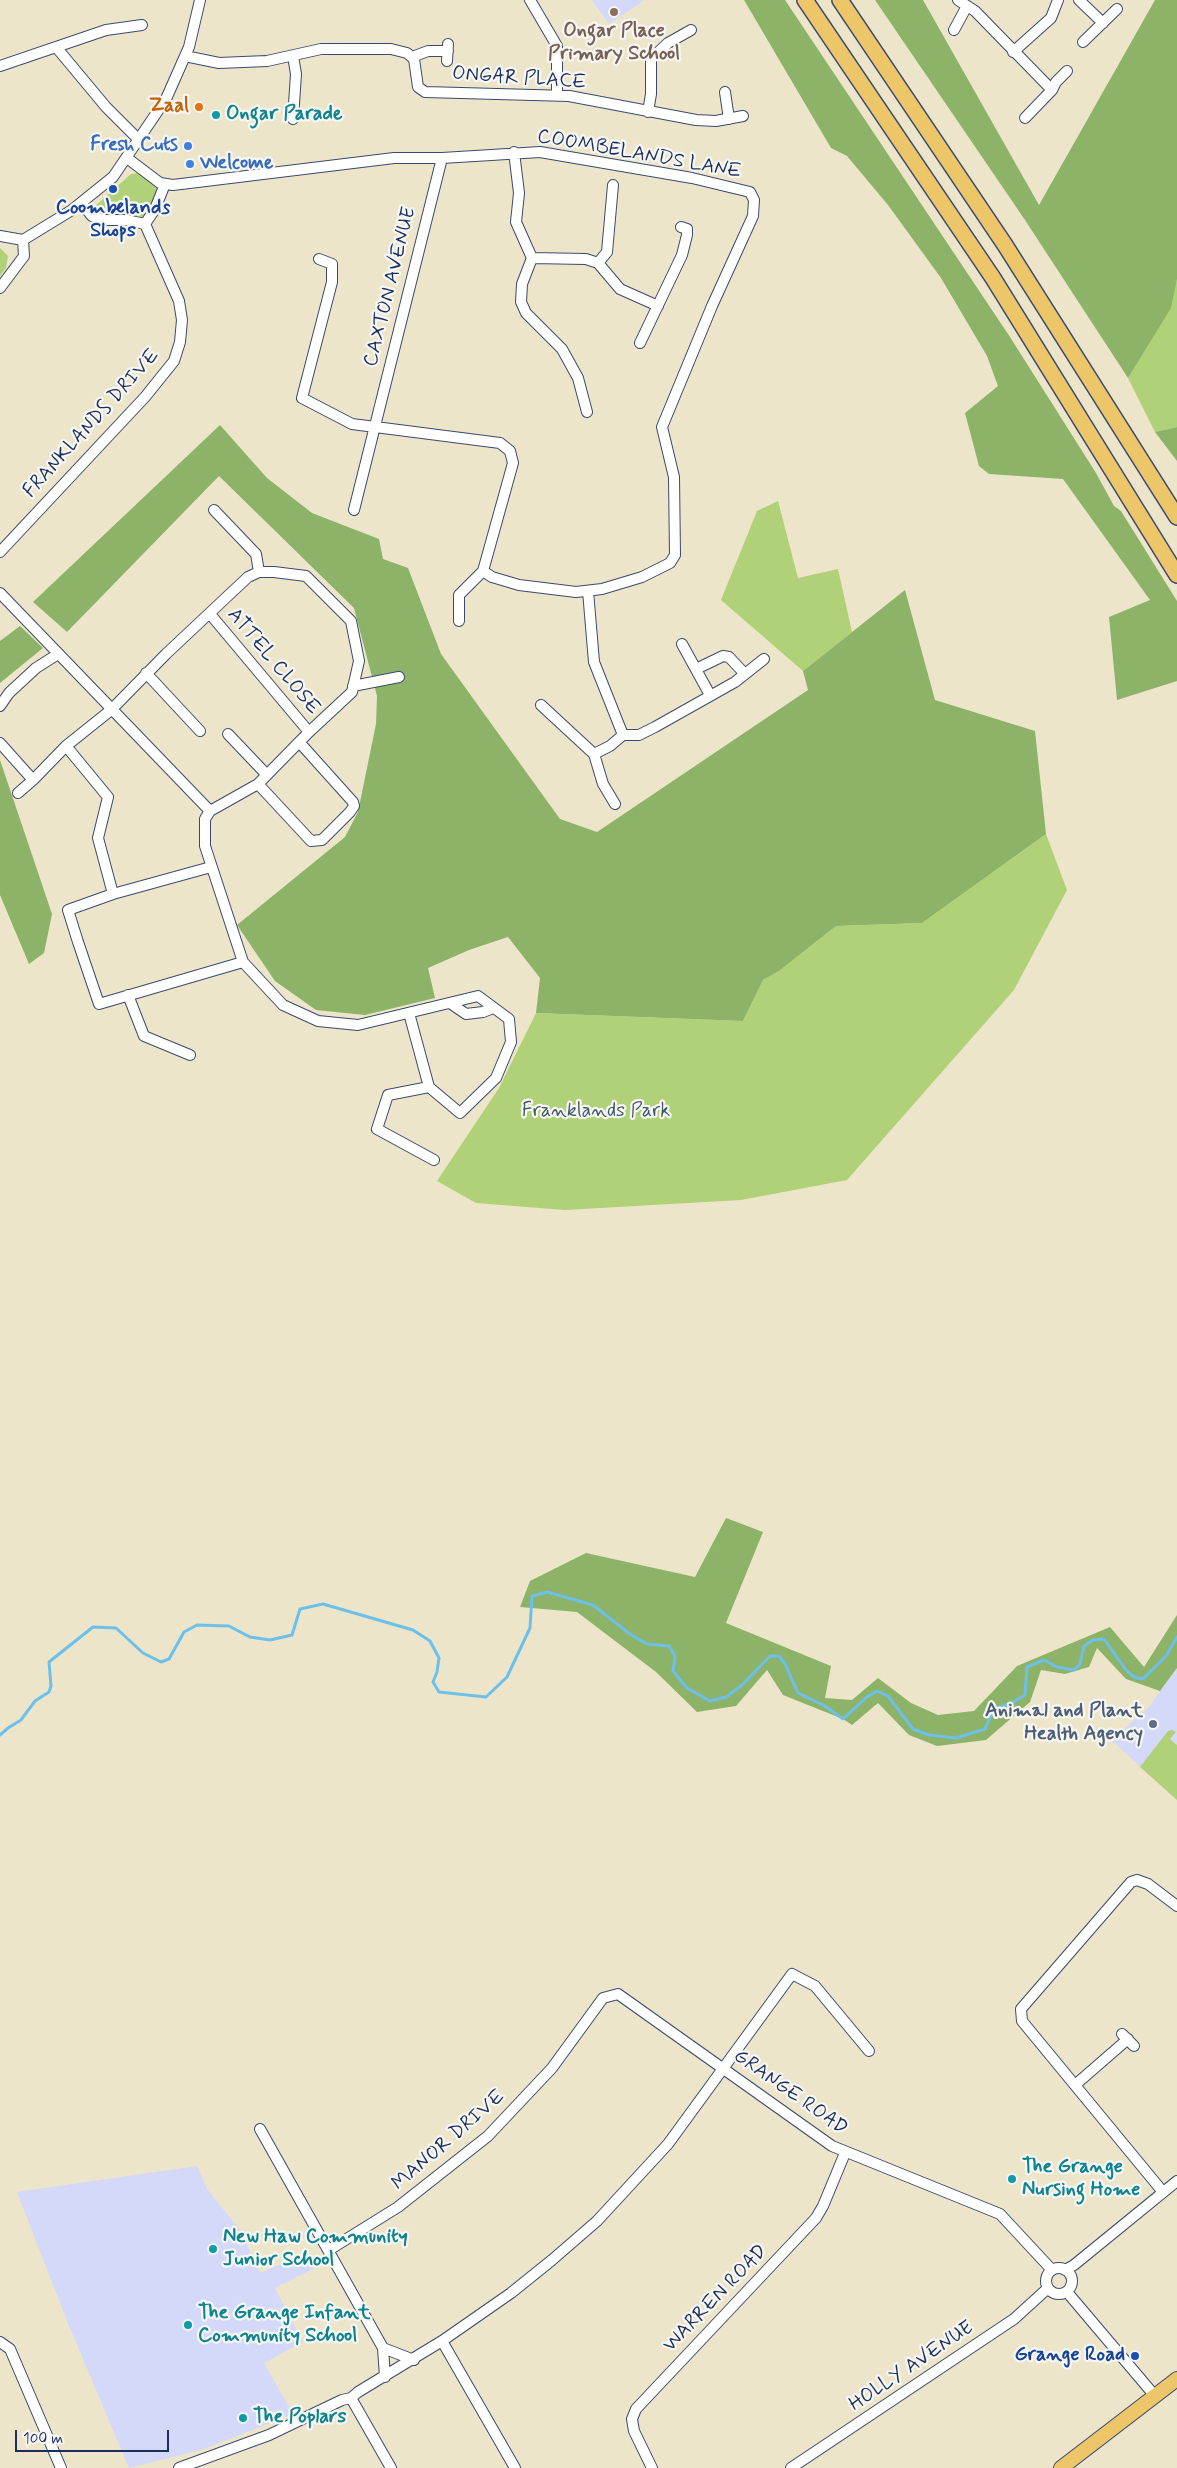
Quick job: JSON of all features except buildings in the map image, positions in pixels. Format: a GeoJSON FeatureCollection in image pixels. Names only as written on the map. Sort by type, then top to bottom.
{"type":"FeatureCollection","features":[{"type":"Feature","properties":{"kind":"highway"},"geometry":{"type":"LineString","coordinates":[[805,0],[993,278],[1177,575]]}},
{"type":"Feature","properties":{"kind":"highway"},"geometry":{"type":"LineString","coordinates":[[840,0],[1005,245],[1177,518]]}},
{"type":"Feature","properties":{"kind":"main road"},"geometry":{"type":"LineString","coordinates":[[1062,2468],[1177,2379]]}},
{"type":"Feature","properties":{"kind":"street"},"geometry":{"type":"LineString","coordinates":[[0,236],[23,240],[72,210],[113,177],[166,99],[185,56],[200,0]]}},
{"type":"Feature","properties":{"kind":"street"},"geometry":{"type":"LineString","coordinates":[[530,0],[557,46],[557,96]]}},
{"type":"Feature","properties":{"kind":"street"},"geometry":{"type":"LineString","coordinates":[[958,0],[967,6],[1052,90]]}},
{"type":"Feature","properties":{"kind":"street"},"geometry":{"type":"LineString","coordinates":[[1013,52],[1051,18],[1058,0]]}},
{"type":"Feature","properties":{"kind":"street"},"geometry":{"type":"LineString","coordinates":[[1079,0],[1103,23]]}},
{"type":"Feature","properties":{"kind":"street"},"geometry":{"type":"LineString","coordinates":[[954,30],[967,6]]}},
{"type":"Feature","properties":{"kind":"street"},"geometry":{"type":"LineString","coordinates":[[1083,42],[1117,9]]}},
{"type":"Feature","properties":{"kind":"street"},"geometry":{"type":"LineString","coordinates":[[0,66],[106,30],[142,25]]}},
{"type":"Feature","properties":{"kind":"street"},"geometry":{"type":"LineString","coordinates":[[648,112],[651,94],[651,59],[668,43],[690,30]]}},
{"type":"Feature","properties":{"kind":"street"},"geometry":{"type":"LineString","coordinates":[[56,47],[106,108],[139,140]]}},
{"type":"Feature","properties":{"kind":"street"},"geometry":{"type":"LineString","coordinates":[[185,56],[219,63],[267,61],[321,49],[399,51],[412,57],[428,51],[448,52]]}},
{"type":"Feature","properties":{"kind":"street"},"geometry":{"type":"LineString","coordinates":[[293,56],[296,74],[293,119]]}},
{"type":"Feature","properties":{"kind":"street","name":"ONGAR PLACE"},"geometry":{"type":"LineString","coordinates":[[412,57],[416,66],[418,87],[424,92],[557,96],[696,120],[716,121],[743,116]]}},
{"type":"Feature","properties":{"kind":"street"},"geometry":{"type":"LineString","coordinates":[[1025,118],[1067,71]]}},
{"type":"Feature","properties":{"kind":"street"},"geometry":{"type":"LineString","coordinates":[[725,92],[729,119]]}},
{"type":"Feature","properties":{"kind":"street"},"geometry":{"type":"LineString","coordinates":[[514,152],[519,192],[516,222],[532,258],[522,284],[521,302],[526,313],[562,349],[578,378],[587,412]]}},
{"type":"Feature","properties":{"kind":"street","name":"COOMBELANDS LANE"},"geometry":{"type":"LineString","coordinates":[[164,184],[191,185],[316,166],[394,158],[442,158],[514,152],[549,154],[692,178],[750,192],[754,200],[753,216],[712,306],[662,428],[674,477],[675,555],[670,563],[642,577],[588,591]]}},
{"type":"Feature","properties":{"kind":"street"},"geometry":{"type":"LineString","coordinates":[[81,203],[92,216],[102,220],[126,220],[145,224],[155,209],[164,184],[155,180],[127,158]]}},
{"type":"Feature","properties":{"kind":"street","name":"CAXTON AVENUE"},"geometry":{"type":"LineString","coordinates":[[354,510],[403,307],[442,158]]}},
{"type":"Feature","properties":{"kind":"street"},"geometry":{"type":"LineString","coordinates":[[598,263],[607,252],[613,184]]}},
{"type":"Feature","properties":{"kind":"street","name":"FRANKLANDS DRIVE"},"geometry":{"type":"LineString","coordinates":[[0,552],[145,396],[174,361],[180,342],[182,320],[179,301],[145,224]]}},
{"type":"Feature","properties":{"kind":"street"},"geometry":{"type":"LineString","coordinates":[[640,343],[682,255],[687,229],[680,227]]}},
{"type":"Feature","properties":{"kind":"street"},"geometry":{"type":"LineString","coordinates":[[0,288],[24,256],[23,240]]}},
{"type":"Feature","properties":{"kind":"street"},"geometry":{"type":"LineString","coordinates":[[532,258],[586,259],[598,263],[620,289],[658,306]]}},
{"type":"Feature","properties":{"kind":"street"},"geometry":{"type":"LineString","coordinates":[[319,259],[332,264],[332,282],[302,398],[352,424],[500,443],[510,451],[513,464],[484,571],[459,595],[459,621]]}},
{"type":"Feature","properties":{"kind":"street"},"geometry":{"type":"LineString","coordinates":[[214,510],[256,554],[259,572]]}},
{"type":"Feature","properties":{"kind":"street"},"geometry":{"type":"LineString","coordinates":[[484,571],[492,577],[559,592],[588,591],[594,662],[623,735]]}},
{"type":"Feature","properties":{"kind":"street"},"geometry":{"type":"LineString","coordinates":[[18,793],[66,746],[111,710],[146,673],[248,577],[259,572],[306,576],[350,621],[359,661],[352,692],[258,784],[210,811],[205,820],[205,846],[243,962],[283,1005],[318,1021],[358,1025],[478,996],[508,1019],[511,1042],[496,1078],[460,1113],[429,1087],[409,1013]]}},
{"type":"Feature","properties":{"kind":"street"},"geometry":{"type":"LineString","coordinates":[[0,593],[210,811]]}},
{"type":"Feature","properties":{"kind":"street","name":"ATTEL CLOSE"},"geometry":{"type":"LineString","coordinates":[[210,614],[309,732]]}},
{"type":"Feature","properties":{"kind":"street"},"geometry":{"type":"LineString","coordinates":[[682,644],[710,695]]}},
{"type":"Feature","properties":{"kind":"street"},"geometry":{"type":"LineString","coordinates":[[0,706],[9,693],[22,681],[58,654]]}},
{"type":"Feature","properties":{"kind":"street"},"geometry":{"type":"LineString","coordinates":[[696,670],[723,656],[729,657],[744,673]]}},
{"type":"Feature","properties":{"kind":"street"},"geometry":{"type":"LineString","coordinates":[[594,754],[610,746],[623,735],[640,735],[735,682],[764,659]]}},
{"type":"Feature","properties":{"kind":"street"},"geometry":{"type":"LineString","coordinates":[[146,673],[200,732]]}},
{"type":"Feature","properties":{"kind":"street"},"geometry":{"type":"LineString","coordinates":[[353,686],[399,677]]}},
{"type":"Feature","properties":{"kind":"street"},"geometry":{"type":"LineString","coordinates":[[541,705],[594,754],[603,784],[615,804]]}},
{"type":"Feature","properties":{"kind":"street"},"geometry":{"type":"LineString","coordinates":[[228,734],[267,775]]}},
{"type":"Feature","properties":{"kind":"street"},"geometry":{"type":"LineString","coordinates":[[0,742],[33,780]]}},
{"type":"Feature","properties":{"kind":"street"},"geometry":{"type":"LineString","coordinates":[[258,784],[311,840],[322,840],[354,806],[351,798],[300,743]]}},
{"type":"Feature","properties":{"kind":"street"},"geometry":{"type":"LineString","coordinates":[[66,746],[108,797],[98,838],[113,894]]}},
{"type":"Feature","properties":{"kind":"street"},"geometry":{"type":"LineString","coordinates":[[211,867],[113,894],[68,910],[99,1004],[243,962]]}},
{"type":"Feature","properties":{"kind":"street"},"geometry":{"type":"LineString","coordinates":[[128,995],[144,1036],[190,1055]]}},
{"type":"Feature","properties":{"kind":"street"},"geometry":{"type":"LineString","coordinates":[[450,1003],[466,1014],[483,1012],[493,1008]]}},
{"type":"Feature","properties":{"kind":"street"},"geometry":{"type":"LineString","coordinates":[[429,1087],[388,1095],[377,1129],[434,1160]]}},
{"type":"Feature","properties":{"kind":"street"},"geometry":{"type":"LineString","coordinates":[[1163,2192],[1022,2021],[1021,2009],[1131,1882],[1137,1880],[1148,1884],[1177,1906]]}},
{"type":"Feature","properties":{"kind":"street"},"geometry":{"type":"LineString","coordinates":[[179,2468],[260,2438],[342,2400],[351,2398],[414,2360],[511,2293],[597,2221],[668,2144],[792,1974],[815,1986],[869,2051]]}},
{"type":"Feature","properties":{"kind":"street","name":"GRANGE ROAD"},"geometry":{"type":"LineString","coordinates":[[612,1994],[625,1997],[820,2138],[845,2153],[1000,2214],[1052,2270]]}},
{"type":"Feature","properties":{"kind":"street","name":"MANOR DRIVE"},"geometry":{"type":"LineString","coordinates":[[329,2250],[398,2207],[488,2136],[552,2068],[603,1998],[612,1994]]}},
{"type":"Feature","properties":{"kind":"street"},"geometry":{"type":"LineString","coordinates":[[1075,2085],[1128,2040]]}},
{"type":"Feature","properties":{"kind":"street"},"geometry":{"type":"LineString","coordinates":[[260,2129],[384,2348],[385,2376]]}},
{"type":"Feature","properties":{"kind":"street","name":"WARREN ROAD"},"geometry":{"type":"LineString","coordinates":[[652,2468],[634,2431],[632,2419],[636,2409],[816,2218],[823,2206],[845,2153]]}},
{"type":"Feature","properties":{"kind":"street"},"geometry":{"type":"LineString","coordinates":[[1065,2270],[1072,2280],[1067,2292],[1058,2295],[1047,2289],[1046,2276],[1052,2270],[1065,2270],[1074,2265],[1177,2181]]}},
{"type":"Feature","properties":{"kind":"street","name":"HOLLY AVENUE"},"geometry":{"type":"LineString","coordinates":[[791,2468],[1014,2319],[1047,2289]]}},
{"type":"Feature","properties":{"kind":"street"},"geometry":{"type":"LineString","coordinates":[[1067,2292],[1155,2396]]}},
{"type":"Feature","properties":{"kind":"street"},"geometry":{"type":"LineString","coordinates":[[442,2341],[515,2468]]}},
{"type":"Feature","properties":{"kind":"street"},"geometry":{"type":"LineString","coordinates":[[0,2342],[10,2349],[61,2468]]}},
{"type":"Feature","properties":{"kind":"street"},"geometry":{"type":"LineString","coordinates":[[384,2348],[414,2360]]}},
{"type":"Feature","properties":{"kind":"street"},"geometry":{"type":"LineString","coordinates":[[351,2398],[391,2468]]}},
{"type":"Feature","properties":{"kind":"shaded area","name":"Ongar Place Primary School"},"geometry":{"type":"Polygon","coordinates":[[[592,0],[645,0],[609,24],[592,0]]]}},
{"type":"Feature","properties":{"kind":"shaded area","name":"Animal and Plant Health Agency"},"geometry":{"type":"Polygon","coordinates":[[[1177,1668],[1177,1800],[1111,1740],[1148,1708],[1177,1668]]]}},
{"type":"Feature","properties":{"kind":"shaded area"},"geometry":{"type":"Polygon","coordinates":[[[197,2166],[207,2189],[241,2231],[260,2273],[305,2253],[315,2268],[275,2288],[303,2342],[264,2363],[293,2414],[204,2449],[129,2468],[67,2321],[17,2192],[197,2166]]]}},
{"type":"Feature","properties":{"kind":"green space"},"geometry":{"type":"Polygon","coordinates":[[[744,0],[785,0],[1010,337],[1096,473],[1114,506],[1121,511],[1177,601],[1177,681],[1117,700],[1109,617],[1150,600],[1063,479],[989,474],[979,466],[965,413],[998,386],[987,356],[941,278],[888,205],[847,156],[831,148],[744,0]]]}},
{"type":"Feature","properties":{"kind":"green space"},"geometry":{"type":"Polygon","coordinates":[[[875,0],[923,0],[1039,205],[1155,0],[1177,0],[1177,279],[1171,308],[1128,378],[1025,220],[875,0]]]}},
{"type":"Feature","properties":{"kind":"green space"},"geometry":{"type":"Polygon","coordinates":[[[139,173],[151,181],[157,189],[152,208],[145,218],[124,214],[107,215],[97,211],[94,207],[131,174],[139,173]]]}},
{"type":"Feature","properties":{"kind":"green space"},"geometry":{"type":"Polygon","coordinates":[[[0,248],[8,256],[6,268],[0,276],[0,248]]]}},
{"type":"Feature","properties":{"kind":"green space"},"geometry":{"type":"Polygon","coordinates":[[[1177,279],[1177,427],[1155,432],[1128,378],[1170,308],[1177,279]]]}},
{"type":"Feature","properties":{"kind":"green space"},"geometry":{"type":"Polygon","coordinates":[[[220,425],[267,478],[312,513],[379,539],[383,559],[408,568],[441,654],[560,819],[597,832],[808,690],[803,671],[905,590],[935,700],[1035,731],[1046,834],[922,923],[836,926],[779,971],[763,980],[743,1021],[536,1013],[540,978],[508,937],[469,950],[428,968],[435,998],[365,1015],[316,1010],[275,981],[237,925],[345,837],[358,812],[376,724],[377,696],[354,608],[219,476],[67,632],[33,602],[220,425]]]}},
{"type":"Feature","properties":{"kind":"green space"},"geometry":{"type":"Polygon","coordinates":[[[1177,427],[1177,461],[1155,432],[1177,427]]]}},
{"type":"Feature","properties":{"kind":"green space"},"geometry":{"type":"Polygon","coordinates":[[[778,501],[798,578],[838,569],[852,632],[803,671],[721,600],[757,511],[778,501]]]}},
{"type":"Feature","properties":{"kind":"green space"},"geometry":{"type":"Polygon","coordinates":[[[20,626],[43,648],[0,683],[0,641],[20,626]]]}},
{"type":"Feature","properties":{"kind":"green space"},"geometry":{"type":"Polygon","coordinates":[[[0,760],[52,914],[44,953],[29,964],[0,895],[0,760]]]}},
{"type":"Feature","properties":{"kind":"green space","name":"Franklands Park"},"geometry":{"type":"Polygon","coordinates":[[[1046,834],[1067,890],[1014,990],[847,1180],[741,1200],[565,1210],[476,1203],[437,1181],[499,1088],[536,1013],[743,1021],[763,980],[779,971],[836,926],[922,923],[1046,834]]]}},
{"type":"Feature","properties":{"kind":"green space"},"geometry":{"type":"Polygon","coordinates":[[[726,1518],[763,1532],[726,1623],[831,1666],[825,1698],[852,1700],[878,1678],[911,1703],[938,1715],[974,1711],[1017,1666],[1110,1627],[1144,1667],[1177,1615],[1177,1668],[1160,1691],[1126,1679],[1097,1648],[1089,1667],[1065,1674],[1041,1670],[1030,1702],[986,1740],[937,1746],[909,1735],[878,1703],[852,1725],[843,1719],[783,1695],[767,1670],[736,1706],[697,1712],[656,1672],[577,1612],[520,1607],[530,1581],[586,1553],[695,1577],[726,1518]]]}},
{"type":"Feature","properties":{"kind":"green space"},"geometry":{"type":"Polygon","coordinates":[[[1168,1731],[1176,1732],[1170,1739],[1177,1745],[1177,1800],[1140,1767],[1168,1731]]]}},
{"type":"Feature","properties":{"kind":"waterway"},"geometry":{"type":"LineString","coordinates":[[0,1735],[21,1720],[35,1701],[49,1692],[51,1686],[49,1662],[93,1627],[116,1628],[143,1653],[161,1662],[169,1659],[184,1632],[197,1625],[229,1626],[250,1637],[270,1640],[292,1635],[300,1609],[323,1604],[413,1630],[430,1641],[439,1658],[433,1682],[439,1692],[486,1697],[507,1677],[530,1628],[532,1596],[547,1592],[593,1605],[631,1635],[647,1644],[669,1646],[675,1656],[673,1671],[687,1688],[710,1701],[726,1697],[741,1686],[770,1656],[779,1656],[785,1664],[798,1693],[825,1706],[843,1719],[867,1697],[877,1691],[888,1696],[913,1729],[929,1735],[956,1738],[985,1729],[994,1709],[1012,1703],[1025,1695],[1027,1667],[1044,1660],[1057,1667],[1074,1670],[1080,1664],[1084,1646],[1093,1640],[1104,1639],[1126,1670],[1134,1677],[1143,1679],[1166,1656],[1177,1637]]}},
{"type":"Feature","properties":{"kind":"place","name":"Ongar Place Primary School"},"geometry":{"type":"Point","coordinates":[614,12]}},
{"type":"Feature","properties":{"kind":"place","name":"Zaal"},"geometry":{"type":"Point","coordinates":[199,107]}},
{"type":"Feature","properties":{"kind":"place","name":"Ongar Parade"},"geometry":{"type":"Point","coordinates":[216,115]}},
{"type":"Feature","properties":{"kind":"place","name":"Fresh Cuts"},"geometry":{"type":"Point","coordinates":[188,146]}},
{"type":"Feature","properties":{"kind":"place","name":"Welcome"},"geometry":{"type":"Point","coordinates":[190,164]}},
{"type":"Feature","properties":{"kind":"place","name":"Coombelands Shops"},"geometry":{"type":"Point","coordinates":[113,189]}},
{"type":"Feature","properties":{"kind":"place","name":"Animal and Plant Health Agency"},"geometry":{"type":"Point","coordinates":[1153,1724]}},
{"type":"Feature","properties":{"kind":"place","name":"The Grange Nursing Home"},"geometry":{"type":"Point","coordinates":[1012,2179]}},
{"type":"Feature","properties":{"kind":"place","name":"New Haw Community Junior School"},"geometry":{"type":"Point","coordinates":[213,2249]}},
{"type":"Feature","properties":{"kind":"place","name":"The Grange Infant Community School"},"geometry":{"type":"Point","coordinates":[188,2325]}},
{"type":"Feature","properties":{"kind":"place","name":"Grange Road"},"geometry":{"type":"Point","coordinates":[1135,2356]}},
{"type":"Feature","properties":{"kind":"place","name":"The Poplars"},"geometry":{"type":"Point","coordinates":[243,2418]}}]}
